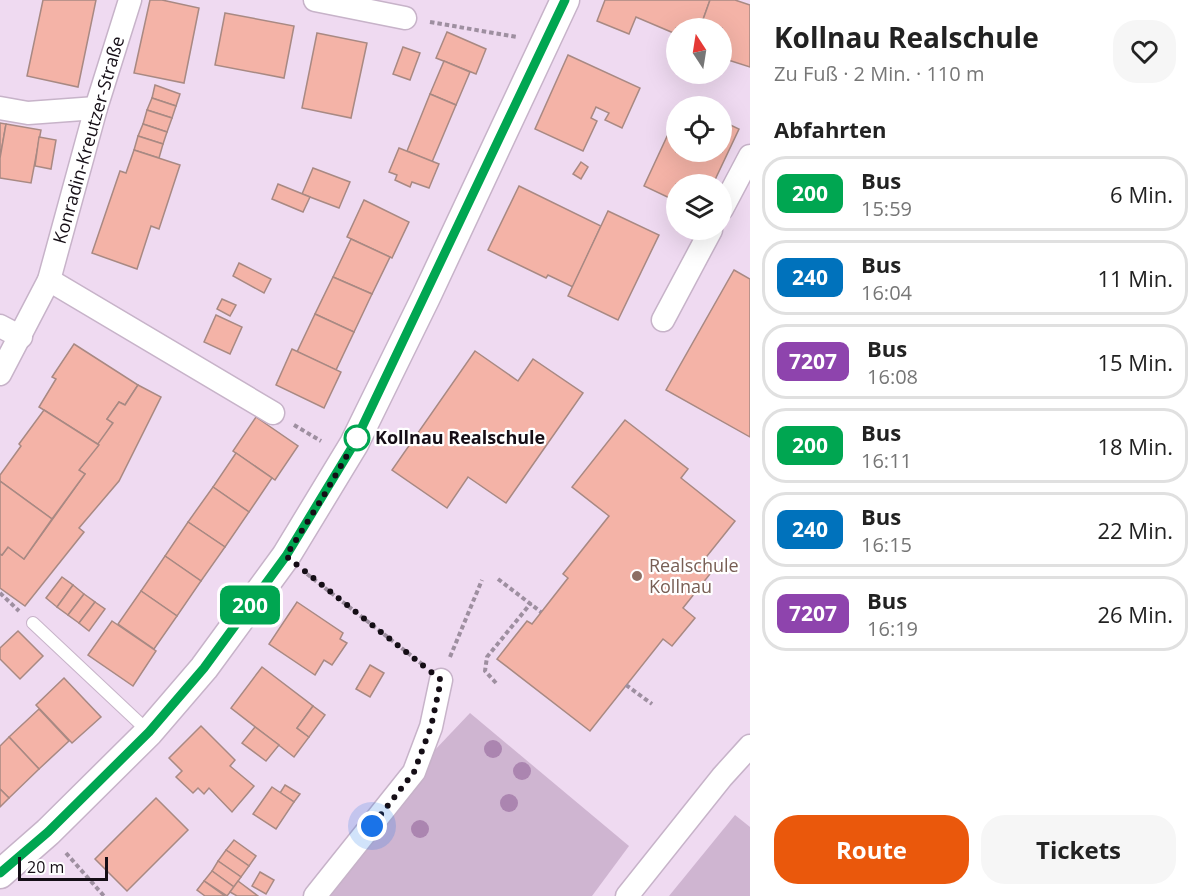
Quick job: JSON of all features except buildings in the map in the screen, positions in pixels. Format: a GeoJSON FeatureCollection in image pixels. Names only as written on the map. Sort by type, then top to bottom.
{"type":"FeatureCollection","features":[{"type":"Feature","properties":{"kind":"street","name":"Konradin-Kreutzer-Straße"},"geometry":{"type":"LineString","coordinates":[[0,375],[49,280],[96,108],[130,0]]}},
{"type":"Feature","properties":{"kind":"street"},"geometry":{"type":"LineString","coordinates":[[315,0],[405,18]]}},
{"type":"Feature","properties":{"kind":"street"},"geometry":{"type":"LineString","coordinates":[[0,874],[48,832],[149,732],[204,668],[286,556],[348,456],[426,297],[565,0]]}},
{"type":"Feature","properties":{"kind":"street"},"geometry":{"type":"LineString","coordinates":[[0,108],[28,112],[96,108]]}},
{"type":"Feature","properties":{"kind":"street"},"geometry":{"type":"LineString","coordinates":[[732,190],[750,156]]}},
{"type":"Feature","properties":{"kind":"street"},"geometry":{"type":"LineString","coordinates":[[663,320],[706,240]]}},
{"type":"Feature","properties":{"kind":"street"},"geometry":{"type":"LineString","coordinates":[[49,280],[273,413]]}},
{"type":"Feature","properties":{"kind":"street"},"geometry":{"type":"LineString","coordinates":[[0,326],[21,337]]}},
{"type":"Feature","properties":{"kind":"street"},"geometry":{"type":"LineString","coordinates":[[315,896],[414,772],[431,727],[441,680]]}},
{"type":"Feature","properties":{"kind":"street"},"geometry":{"type":"LineString","coordinates":[[627,896],[722,777],[750,746]]}},
{"type":"Feature","properties":{"kind":"lane"},"geometry":{"type":"LineString","coordinates":[[33,623],[149,732]]}},
{"type":"Feature","properties":{"kind":"path"},"geometry":{"type":"LineString","coordinates":[[405,18],[545,42]]}},
{"type":"Feature","properties":{"kind":"path"},"geometry":{"type":"LineString","coordinates":[[273,413],[348,456]]}},
{"type":"Feature","properties":{"kind":"path"},"geometry":{"type":"LineString","coordinates":[[286,556],[441,680],[482,580]]}},
{"type":"Feature","properties":{"kind":"path"},"geometry":{"type":"LineString","coordinates":[[498,579],[541,612]]}},
{"type":"Feature","properties":{"kind":"path"},"geometry":{"type":"LineString","coordinates":[[496,683],[485,671],[487,657],[531,603]]}},
{"type":"Feature","properties":{"kind":"path"},"geometry":{"type":"LineString","coordinates":[[626,685],[652,704]]}},
{"type":"Feature","properties":{"kind":"path"},"geometry":{"type":"LineString","coordinates":[[48,832],[104,896]]}},
{"type":"Feature","properties":{"kind":"shaded area"},"geometry":{"type":"Polygon","coordinates":[[[470,713],[629,846],[592,896],[315,896],[414,772],[470,713]]]}},
{"type":"Feature","properties":{"kind":"shaded area"},"geometry":{"type":"Polygon","coordinates":[[[735,815],[750,827],[750,896],[669,896],[735,815]]]}},
{"type":"Feature","properties":{"kind":"bus line","name":"200"},"geometry":{"type":"LineString","coordinates":[[0,873],[48,832],[149,732],[204,668],[286,556],[348,456],[426,297],[565,0]]}},
{"type":"Feature","properties":{"kind":"place","name":"Kollnau Realschule"},"geometry":{"type":"Point","coordinates":[357,438]}},
{"type":"Feature","properties":{"kind":"place","name":"Realschule Kollnau"},"geometry":{"type":"Point","coordinates":[637,576]}},
{"type":"Feature","properties":{"kind":"route"},"geometry":{"type":"LineString","coordinates":[[357,438],[286,556],[441,680],[431,727],[414,772],[372,826]]}}]}
